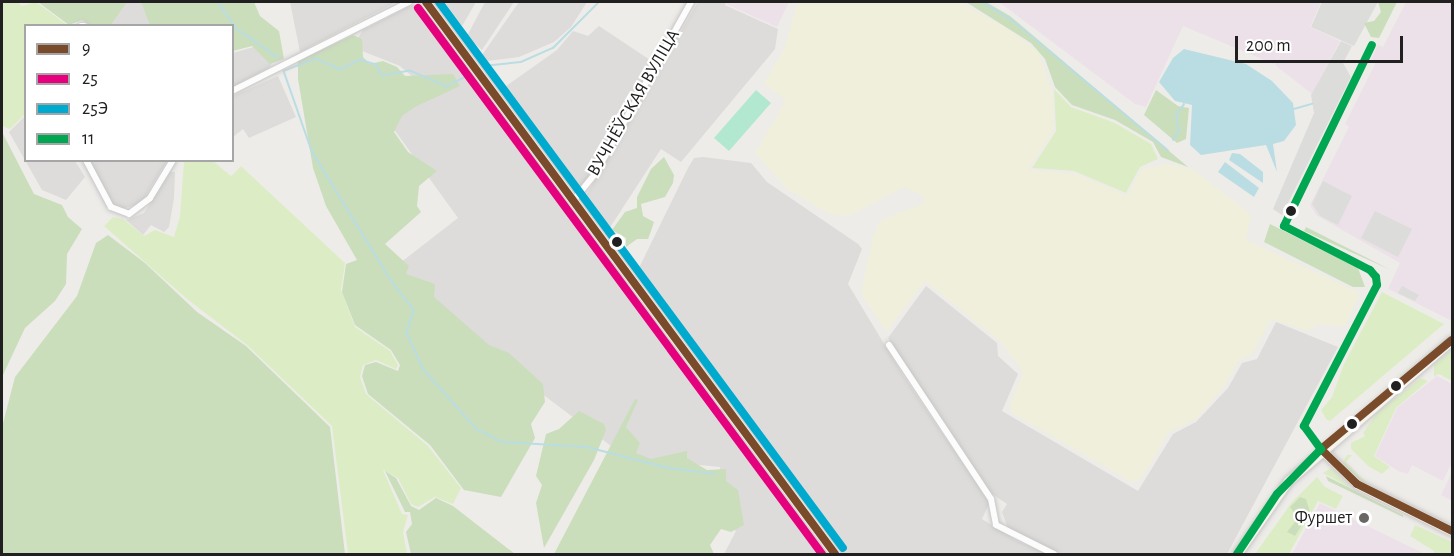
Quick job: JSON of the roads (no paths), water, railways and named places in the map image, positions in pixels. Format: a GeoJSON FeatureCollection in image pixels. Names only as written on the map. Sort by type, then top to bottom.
{"type":"FeatureCollection","features":[{"type":"Feature","properties":{"kind":"main road"},"geometry":{"type":"LineString","coordinates":[[426,2],[835,555]]}},
{"type":"Feature","properties":{"kind":"main road"},"geometry":{"type":"LineString","coordinates":[[1237,555],[1277,494],[1321,449],[1452,340]]}},
{"type":"Feature","properties":{"kind":"main road"},"geometry":{"type":"LineString","coordinates":[[1321,449],[1357,484],[1452,531]]}},
{"type":"Feature","properties":{"kind":"street"},"geometry":{"type":"LineString","coordinates":[[234,90],[409,2]]}},
{"type":"Feature","properties":{"kind":"street","name":"ВУЧНЁЎСКАЯ ВУЛІЦА"},"geometry":{"type":"LineString","coordinates":[[573,201],[595,174],[691,2]]}},
{"type":"Feature","properties":{"kind":"street"},"geometry":{"type":"LineString","coordinates":[[87,162],[111,207],[129,213],[150,198],[172,162]]}},
{"type":"Feature","properties":{"kind":"street"},"geometry":{"type":"LineString","coordinates":[[889,345],[991,499],[996,525],[1054,555]]}},
{"type":"Feature","properties":{"kind":"water"},"geometry":{"type":"Polygon","coordinates":[[[1184,49],[1246,64],[1272,81],[1293,103],[1296,125],[1284,141],[1273,144],[1277,172],[1266,145],[1201,155],[1190,145],[1192,105],[1175,101],[1159,82],[1173,58],[1184,49]]]}},
{"type":"Feature","properties":{"kind":"water"},"geometry":{"type":"Polygon","coordinates":[[[1232,153],[1240,154],[1263,172],[1263,183],[1229,160],[1232,153]]]}},
{"type":"Feature","properties":{"kind":"water"},"geometry":{"type":"Polygon","coordinates":[[[1225,162],[1259,188],[1254,197],[1218,172],[1225,162]]]}},
{"type":"Feature","properties":{"kind":"waterway"},"geometry":{"type":"LineString","coordinates":[[218,2],[233,24]]}},
{"type":"Feature","properties":{"kind":"waterway"},"geometry":{"type":"LineString","coordinates":[[483,66],[521,62],[553,48],[599,2]]}},
{"type":"Feature","properties":{"kind":"waterway"},"geometry":{"type":"LineString","coordinates":[[983,2],[1016,23],[1168,150]]}},
{"type":"Feature","properties":{"kind":"waterway"},"geometry":{"type":"LineString","coordinates":[[234,25],[279,58]]}},
{"type":"Feature","properties":{"kind":"waterway"},"geometry":{"type":"LineString","coordinates":[[472,74],[447,87],[410,71],[382,76],[376,65],[360,60],[340,70],[316,59],[284,71],[312,151],[390,279],[414,310],[407,333],[424,370],[477,429],[502,442],[587,447],[669,468],[715,474]]}},
{"type":"Feature","properties":{"kind":"waterway"},"geometry":{"type":"LineString","coordinates":[[1173,140],[1179,130],[1176,116],[1184,104]]}},
{"type":"Feature","properties":{"kind":"waterway"},"geometry":{"type":"LineString","coordinates":[[1294,109],[1312,104]]}},
{"type":"Feature","properties":{"kind":"place","name":"Фуршет"},"geometry":{"type":"Point","coordinates":[1364,518]}}]}
